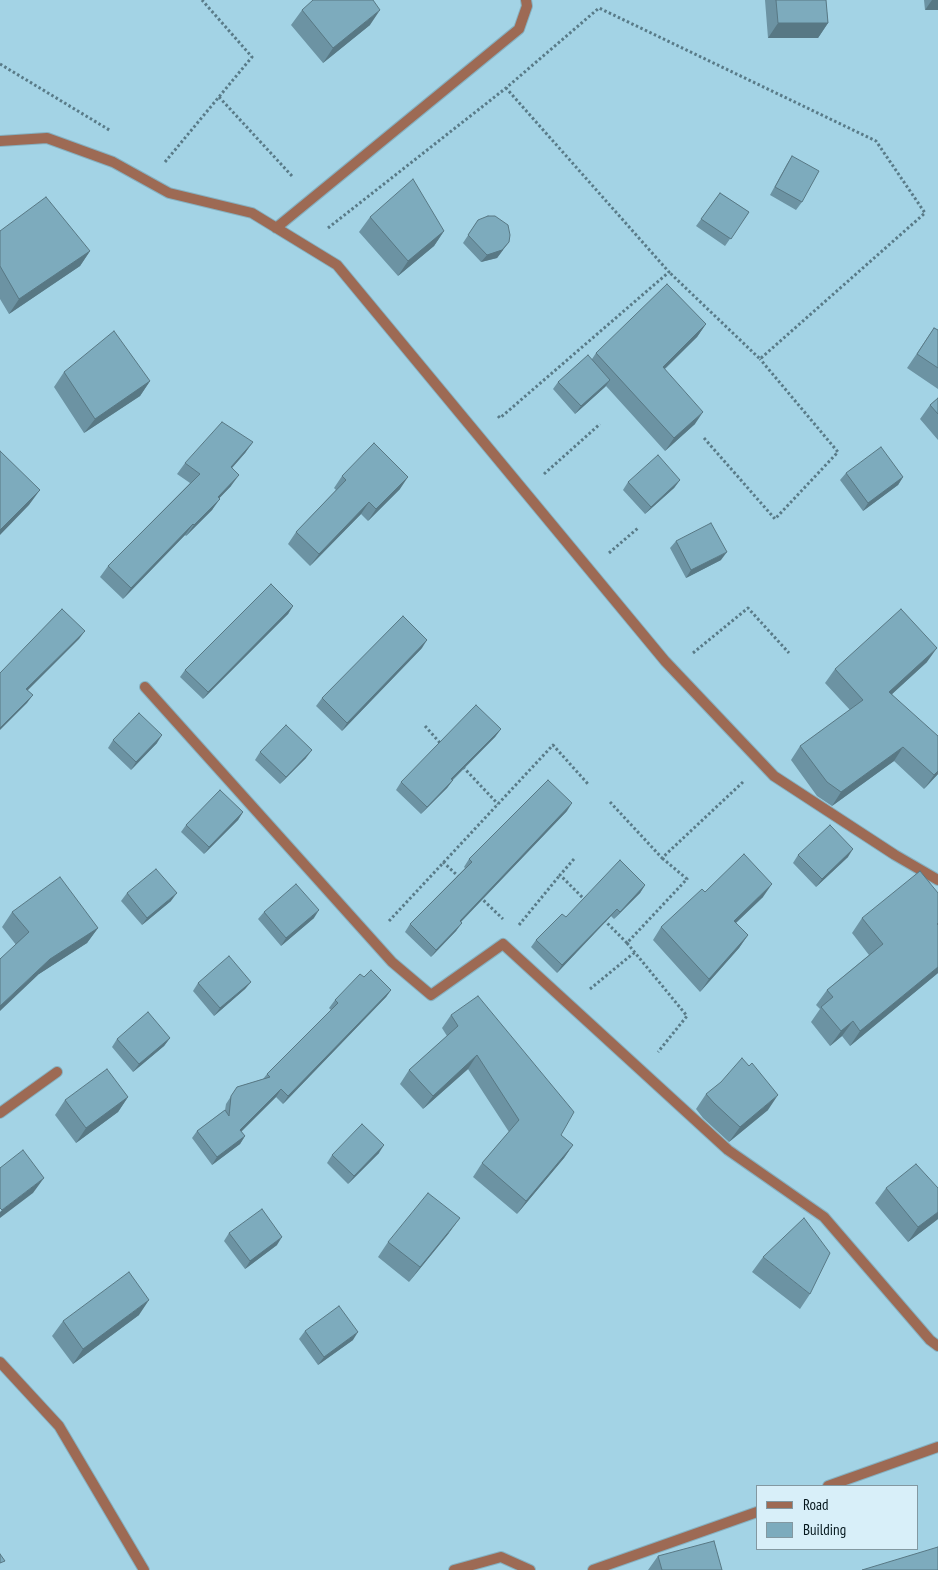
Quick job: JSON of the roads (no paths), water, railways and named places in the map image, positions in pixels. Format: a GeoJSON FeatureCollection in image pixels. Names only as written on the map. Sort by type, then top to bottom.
{"type":"FeatureCollection","features":[{"type":"Feature","properties":{"kind":"street"},"geometry":{"type":"LineString","coordinates":[[276,228],[519,29],[527,6],[526,0]]}},
{"type":"Feature","properties":{"kind":"street"},"geometry":{"type":"LineString","coordinates":[[0,140],[47,138],[113,162],[169,193],[252,213],[337,265],[673,669],[774,776],[895,855],[938,880]]}},
{"type":"Feature","properties":{"kind":"street"},"geometry":{"type":"LineString","coordinates":[[146,687],[392,962],[431,995],[503,944],[728,1150],[824,1217],[930,1340],[938,1346]]}},
{"type":"Feature","properties":{"kind":"street"},"geometry":{"type":"LineString","coordinates":[[0,1113],[57,1072]]}},
{"type":"Feature","properties":{"kind":"street"},"geometry":{"type":"LineString","coordinates":[[0,1362],[59,1426],[144,1570]]}},
{"type":"Feature","properties":{"kind":"street"},"geometry":{"type":"LineString","coordinates":[[831,1485],[938,1447]]}},
{"type":"Feature","properties":{"kind":"street"},"geometry":{"type":"LineString","coordinates":[[592,1570],[756,1512]]}},
{"type":"Feature","properties":{"kind":"street"},"geometry":{"type":"LineString","coordinates":[[454,1570],[500,1557],[530,1570]]}}]}
